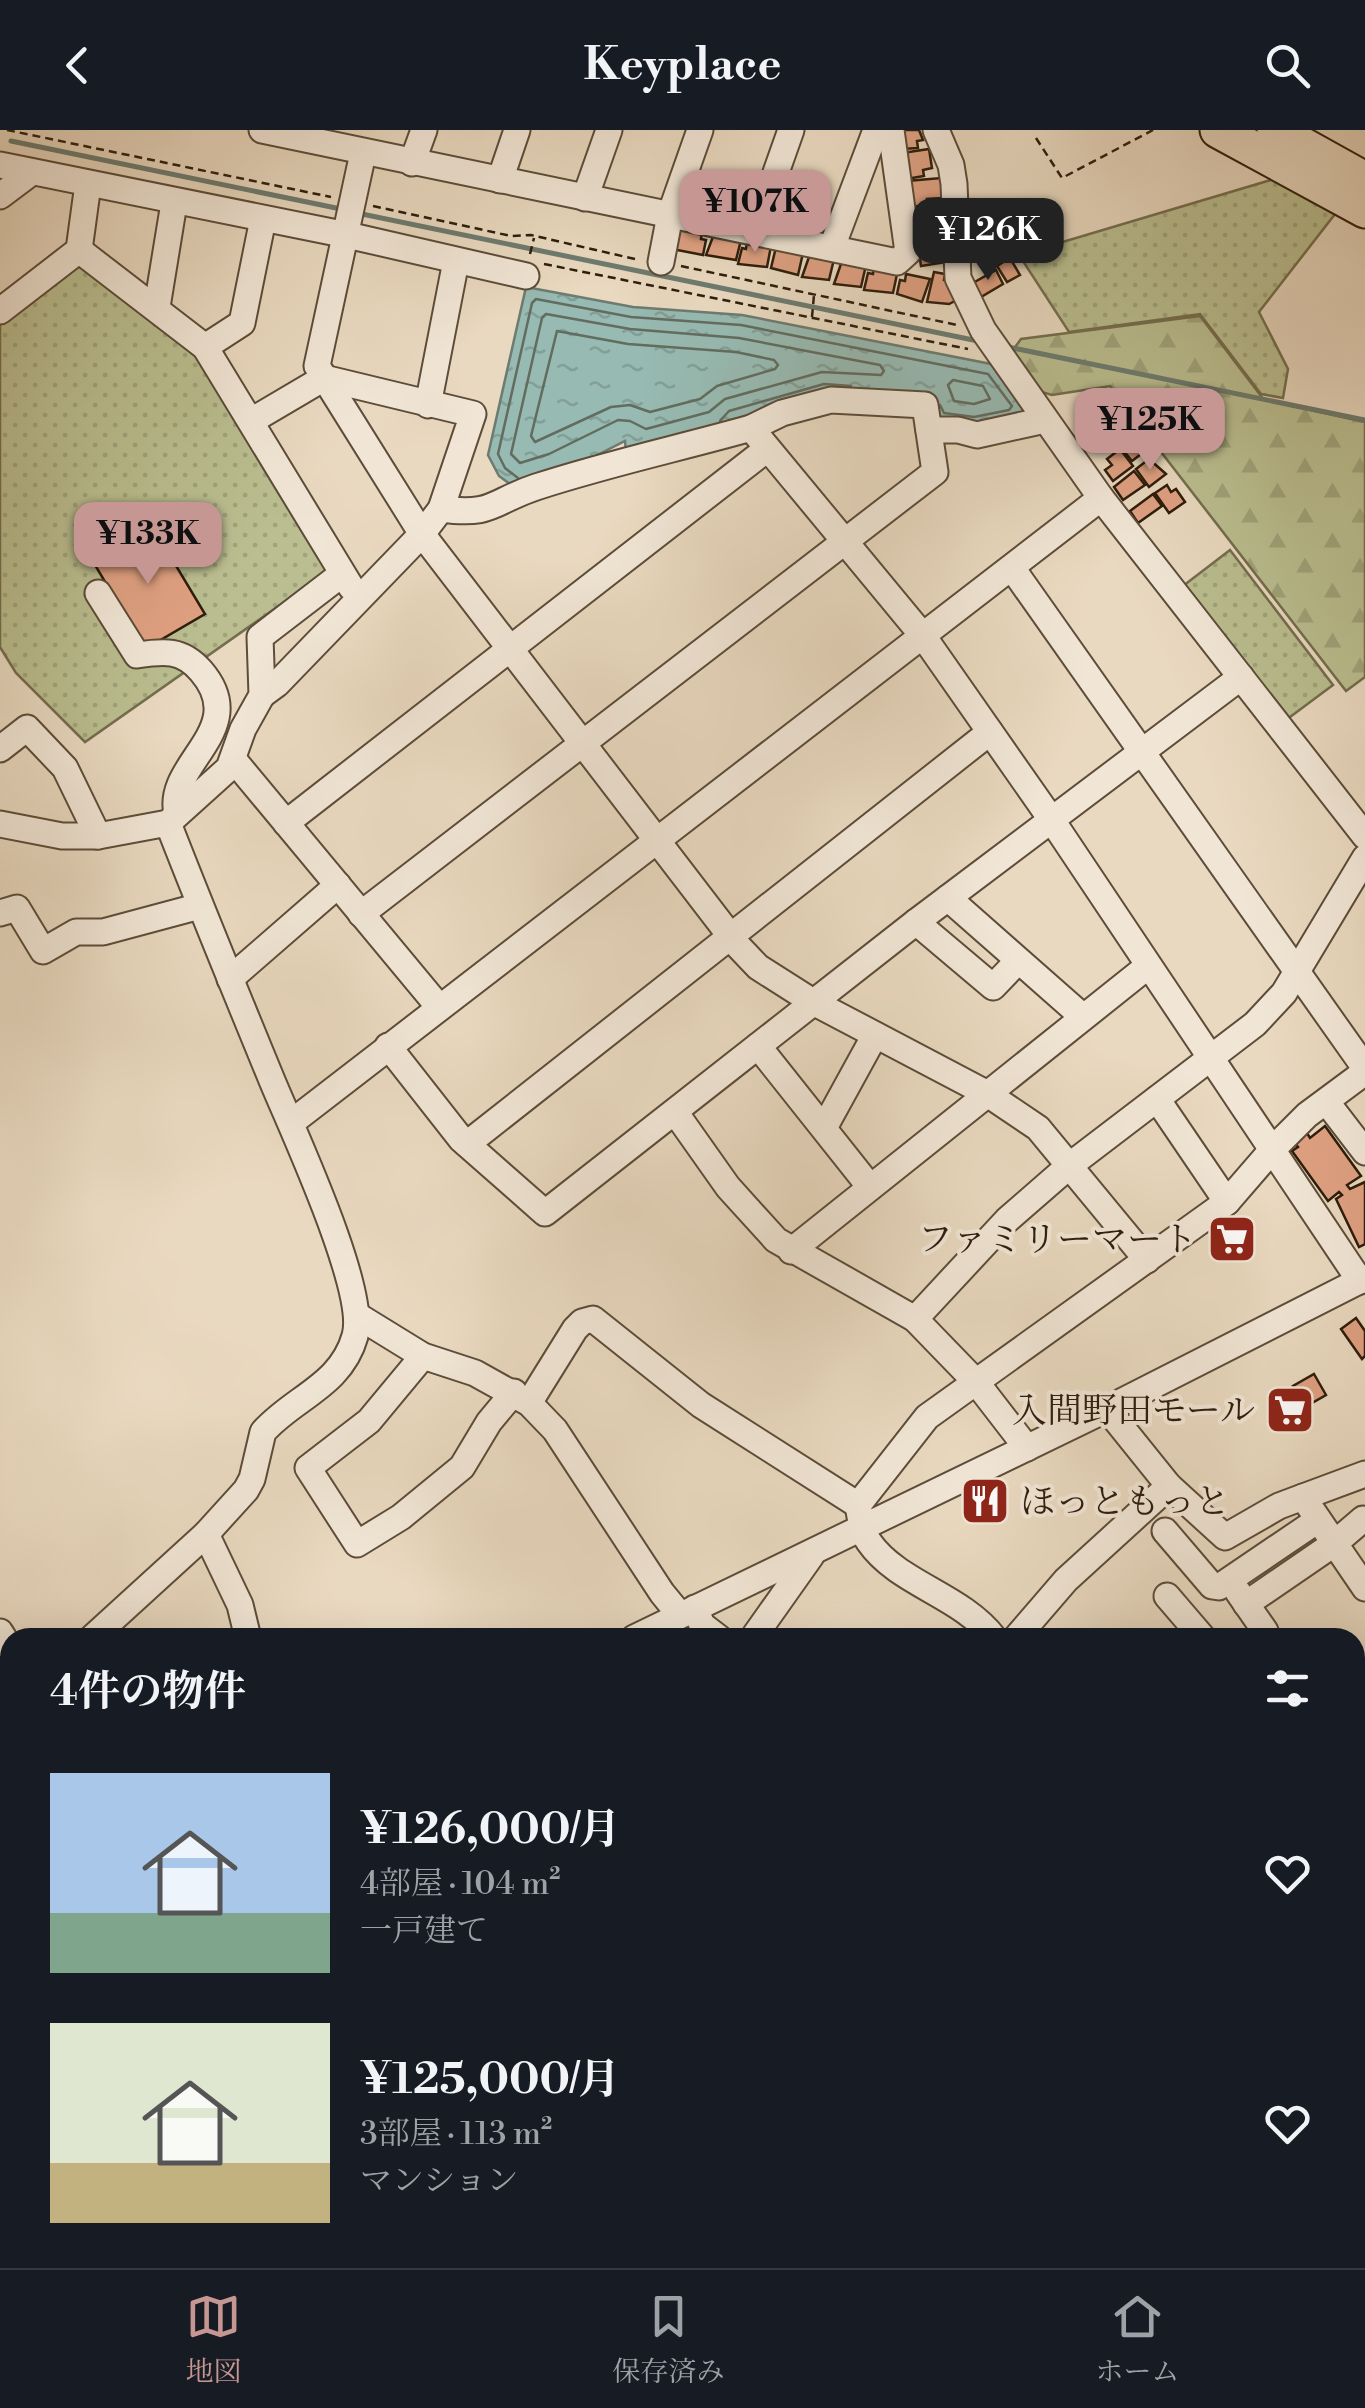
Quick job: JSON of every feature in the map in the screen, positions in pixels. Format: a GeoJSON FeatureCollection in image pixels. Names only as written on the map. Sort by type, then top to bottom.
{"type":"FeatureCollection","features":[{"type":"Feature","properties":{"kind":"highway"},"geometry":{"type":"LineString","coordinates":[[1218,130],[1365,210]]}},
{"type":"Feature","properties":{"kind":"highway"},"geometry":{"type":"LineString","coordinates":[[1275,130],[1365,180]]}},
{"type":"Feature","properties":{"kind":"street"},"geometry":{"type":"LineString","coordinates":[[262,130],[331,138],[363,153],[897,262],[908,252],[891,130]]}},
{"type":"Feature","properties":{"kind":"street"},"geometry":{"type":"LineString","coordinates":[[412,163],[424,130]]}},
{"type":"Feature","properties":{"kind":"street"},"geometry":{"type":"LineString","coordinates":[[500,180],[518,130]]}},
{"type":"Feature","properties":{"kind":"street"},"geometry":{"type":"LineString","coordinates":[[585,198],[609,130]]}},
{"type":"Feature","properties":{"kind":"street"},"geometry":{"type":"LineString","coordinates":[[662,262],[670,215],[700,130]]}},
{"type":"Feature","properties":{"kind":"street"},"geometry":{"type":"LineString","coordinates":[[755,232],[791,130]]}},
{"type":"Feature","properties":{"kind":"street"},"geometry":{"type":"LineString","coordinates":[[832,248],[876,130]]}},
{"type":"Feature","properties":{"kind":"street"},"geometry":{"type":"LineString","coordinates":[[936,130],[954,184],[958,278],[992,345],[1101,498],[1365,836]]}},
{"type":"Feature","properties":{"kind":"street"},"geometry":{"type":"LineString","coordinates":[[363,153],[317,366],[422,534],[732,939],[758,966],[813,1002],[986,1093],[1038,1128],[1147,1260]]}},
{"type":"Feature","properties":{"kind":"street"},"geometry":{"type":"LineString","coordinates":[[0,166],[263,219],[350,221],[456,260],[527,268]]}},
{"type":"Feature","properties":{"kind":"street"},"geometry":{"type":"LineString","coordinates":[[0,196],[32,172]]}},
{"type":"Feature","properties":{"kind":"street"},"geometry":{"type":"LineString","coordinates":[[0,310],[79,250],[88,184]]}},
{"type":"Feature","properties":{"kind":"street"},"geometry":{"type":"LineString","coordinates":[[157,307],[174,202]]}},
{"type":"Feature","properties":{"kind":"street"},"geometry":{"type":"LineString","coordinates":[[205,347],[242,323],[263,219]]}},
{"type":"Feature","properties":{"kind":"street"},"geometry":{"type":"LineString","coordinates":[[79,250],[205,347],[360,599]]}},
{"type":"Feature","properties":{"kind":"street"},"geometry":{"type":"LineString","coordinates":[[428,405],[456,260]]}},
{"type":"Feature","properties":{"kind":"street"},"geometry":{"type":"LineString","coordinates":[[2,828],[98,836],[172,819],[229,768],[243,729],[262,695],[360,599],[441,509],[473,414],[324,378],[251,421]]}},
{"type":"Feature","properties":{"kind":"street"},"geometry":{"type":"LineString","coordinates":[[361,914],[935,472],[925,405],[831,400],[782,414],[752,428],[532,488],[488,510],[472,513],[441,509]]}},
{"type":"Feature","properties":{"kind":"street"},"geometry":{"type":"LineString","coordinates":[[929,430],[958,430],[977,435],[1045,420]]}},
{"type":"Feature","properties":{"kind":"street"},"geometry":{"type":"LineString","coordinates":[[654,1628],[814,1552],[860,1516],[1027,1448],[1363,1280],[923,636],[752,428]]}},
{"type":"Feature","properties":{"kind":"street"},"geometry":{"type":"LineString","coordinates":[[286,824],[767,449]]}},
{"type":"Feature","properties":{"kind":"street"},"geometry":{"type":"LineString","coordinates":[[292,1122],[1101,498]]}},
{"type":"Feature","properties":{"kind":"street"},"geometry":{"type":"LineString","coordinates":[[860,1516],[928,1417],[1228,1202],[1308,1115],[1365,1070],[1012,568]]}},
{"type":"Feature","properties":{"kind":"street"},"geometry":{"type":"LineString","coordinates":[[262,695],[260,636],[342,574]]}},
{"type":"Feature","properties":{"kind":"street"},"geometry":{"type":"LineString","coordinates":[[98,593],[137,655],[174,652],[187,657],[214,690],[219,714],[181,787],[172,819],[200,906],[312,1171],[358,1316],[354,1339],[339,1370],[263,1432],[246,1490],[206,1534],[103,1628]]}},
{"type":"Feature","properties":{"kind":"street"},"geometry":{"type":"LineString","coordinates":[[388,1046],[468,1144],[545,1213],[916,922],[1241,677]]}},
{"type":"Feature","properties":{"kind":"street"},"geometry":{"type":"LineString","coordinates":[[1,747],[27,728],[65,768],[98,836]]}},
{"type":"Feature","properties":{"kind":"street"},"geometry":{"type":"LineString","coordinates":[[468,1144],[990,732]]}},
{"type":"Feature","properties":{"kind":"street"},"geometry":{"type":"LineString","coordinates":[[233,759],[439,1007]]}},
{"type":"Feature","properties":{"kind":"street"},"geometry":{"type":"LineString","coordinates":[[915,1319],[1006,1220],[1068,1166],[1255,1024],[1284,993],[1365,858]]}},
{"type":"Feature","properties":{"kind":"street"},"geometry":{"type":"LineString","coordinates":[[230,979],[338,885]]}},
{"type":"Feature","properties":{"kind":"street"},"geometry":{"type":"LineString","coordinates":[[948,898],[1083,1017]]}},
{"type":"Feature","properties":{"kind":"street"},"geometry":{"type":"LineString","coordinates":[[0,913],[17,908],[43,951],[76,932],[103,932],[200,906]]}},
{"type":"Feature","properties":{"kind":"street"},"geometry":{"type":"LineString","coordinates":[[916,922],[993,987],[1018,961]]}},
{"type":"Feature","properties":{"kind":"street"},"geometry":{"type":"LineString","coordinates":[[791,1251],[1148,966]]}},
{"type":"Feature","properties":{"kind":"street"},"geometry":{"type":"LineString","coordinates":[[824,1128],[875,1035]]}},
{"type":"Feature","properties":{"kind":"street"},"geometry":{"type":"LineString","coordinates":[[758,1046],[870,1187]]}},
{"type":"Feature","properties":{"kind":"street"},"geometry":{"type":"LineString","coordinates":[[1158,1099],[1228,1202]]}},
{"type":"Feature","properties":{"kind":"street"},"geometry":{"type":"LineString","coordinates":[[1332,1109],[1365,1152]]}},
{"type":"Feature","properties":{"kind":"street"},"geometry":{"type":"LineString","coordinates":[[675,1112],[747,1212],[791,1251],[915,1319],[976,1382],[1027,1448]]}},
{"type":"Feature","properties":{"kind":"street"},"geometry":{"type":"LineString","coordinates":[[358,1316],[422,1356],[475,1373],[522,1397],[555,1430],[662,1593],[707,1628]]}},
{"type":"Feature","properties":{"kind":"street"},"geometry":{"type":"LineString","coordinates":[[422,1356],[368,1421],[308,1468],[356,1544],[401,1517],[462,1467],[489,1422],[522,1397],[582,1322],[593,1319],[701,1406],[860,1516],[869,1542],[890,1564],[961,1606],[984,1628]]}},
{"type":"Feature","properties":{"kind":"street"},"geometry":{"type":"LineString","coordinates":[[1106,1409],[1169,1486],[1225,1537],[1291,1501],[1365,1474]]}},
{"type":"Feature","properties":{"kind":"street"},"geometry":{"type":"LineString","coordinates":[[1025,1628],[1066,1580],[1169,1486]]}},
{"type":"Feature","properties":{"kind":"street"},"geometry":{"type":"LineString","coordinates":[[1291,1501],[1318,1520],[1365,1588]]}},
{"type":"Feature","properties":{"kind":"street"},"geometry":{"type":"LineString","coordinates":[[1246,1604],[1362,1518],[1365,1521]]}},
{"type":"Feature","properties":{"kind":"street"},"geometry":{"type":"LineString","coordinates":[[1164,1531],[1212,1586],[1218,1587],[1318,1520]]}},
{"type":"Feature","properties":{"kind":"street"},"geometry":{"type":"LineString","coordinates":[[206,1534],[240,1605],[246,1628]]}},
{"type":"Feature","properties":{"kind":"street"},"geometry":{"type":"LineString","coordinates":[[760,1628],[814,1552]]}},
{"type":"Feature","properties":{"kind":"street"},"geometry":{"type":"LineString","coordinates":[[1229,1580],[1261,1628]]}},
{"type":"Feature","properties":{"kind":"street"},"geometry":{"type":"LineString","coordinates":[[1167,1596],[1194,1628]]}},
{"type":"Feature","properties":{"kind":"path"},"geometry":{"type":"LineString","coordinates":[[7,130],[350,221]]}},
{"type":"Feature","properties":{"kind":"path"},"geometry":{"type":"LineString","coordinates":[[1036,138],[1062,178],[1153,130]]}},
{"type":"Feature","properties":{"kind":"path"},"geometry":{"type":"LineString","coordinates":[[527,268],[534,237]]}},
{"type":"Feature","properties":{"kind":"path"},"geometry":{"type":"LineString","coordinates":[[812,317],[814,296]]}},
{"type":"Feature","properties":{"kind":"green space"},"geometry":{"type":"Polygon","coordinates":[[[1274,179],[1335,214],[1259,312],[1288,369],[1283,398],[1261,394],[1200,314],[1069,332],[1019,255],[1274,179]]]}},
{"type":"Feature","properties":{"kind":"green space"},"geometry":{"type":"Polygon","coordinates":[[[74,264],[85,264],[197,350],[328,563],[327,572],[85,742],[16,673],[0,647],[0,321],[74,264]]]}},
{"type":"Feature","properties":{"kind":"green space"},"geometry":{"type":"Polygon","coordinates":[[[1200,316],[1264,400],[1365,422],[1365,677],[1346,691],[1110,386],[1052,395],[1028,388],[1007,358],[1021,339],[1200,316]]]}},
{"type":"Feature","properties":{"kind":"green space"},"geometry":{"type":"Polygon","coordinates":[[[1230,550],[1333,685],[1286,720],[1183,586],[1230,550]]]}},
{"type":"Feature","properties":{"kind":"water"},"geometry":{"type":"Polygon","coordinates":[[[526,287],[633,307],[742,315],[996,365],[1031,412],[975,427],[827,393],[731,420],[731,429],[626,452],[625,441],[558,475],[518,490],[499,476],[488,455],[526,287]]]}},
{"type":"Feature","properties":{"kind":"building"},"geometry":{"type":"Polygon","coordinates":[[[900,130],[919,130],[923,140],[917,141],[918,148],[902,149],[900,130]]]}},
{"type":"Feature","properties":{"kind":"building"},"geometry":{"type":"Polygon","coordinates":[[[929,149],[932,168],[923,170],[924,176],[906,179],[902,153],[929,149]]]}},
{"type":"Feature","properties":{"kind":"building"},"geometry":{"type":"Polygon","coordinates":[[[941,178],[943,198],[927,199],[928,205],[910,207],[907,181],[941,178]]]}},
{"type":"Feature","properties":{"kind":"building"},"geometry":{"type":"Polygon","coordinates":[[[943,208],[943,228],[918,237],[915,216],[925,215],[924,210],[943,208]]]}},
{"type":"Feature","properties":{"kind":"building"},"geometry":{"type":"Polygon","coordinates":[[[676,226],[702,231],[701,239],[706,240],[703,255],[672,249],[676,226]]]}},
{"type":"Feature","properties":{"kind":"building"},"geometry":{"type":"Polygon","coordinates":[[[1000,231],[1011,251],[999,259],[987,239],[1000,231]]]}},
{"type":"Feature","properties":{"kind":"building"},"geometry":{"type":"Polygon","coordinates":[[[714,234],[741,240],[736,260],[706,255],[714,234]]]}},
{"type":"Feature","properties":{"kind":"building"},"geometry":{"type":"Polygon","coordinates":[[[944,237],[946,262],[921,266],[918,246],[927,244],[926,240],[944,237]]]}},
{"type":"Feature","properties":{"kind":"building"},"geometry":{"type":"Polygon","coordinates":[[[985,237],[994,253],[978,262],[976,258],[969,262],[963,252],[985,237]]]}},
{"type":"Feature","properties":{"kind":"building"},"geometry":{"type":"Polygon","coordinates":[[[747,242],[771,246],[767,267],[738,264],[747,242]]]}},
{"type":"Feature","properties":{"kind":"building"},"geometry":{"type":"Polygon","coordinates":[[[776,247],[803,253],[798,275],[771,268],[776,247]]]}},
{"type":"Feature","properties":{"kind":"building"},"geometry":{"type":"Polygon","coordinates":[[[810,254],[834,259],[829,280],[802,277],[810,254]]]}},
{"type":"Feature","properties":{"kind":"building"},"geometry":{"type":"Polygon","coordinates":[[[1010,258],[1020,275],[1007,282],[997,266],[1010,258]]]}},
{"type":"Feature","properties":{"kind":"building"},"geometry":{"type":"Polygon","coordinates":[[[842,261],[866,265],[861,287],[834,284],[842,261]]]}},
{"type":"Feature","properties":{"kind":"building"},"geometry":{"type":"Polygon","coordinates":[[[874,267],[897,274],[893,293],[864,290],[868,273],[873,274],[874,267]]]}},
{"type":"Feature","properties":{"kind":"building"},"geometry":{"type":"Polygon","coordinates":[[[996,270],[1003,284],[981,297],[973,283],[996,270]]]}},
{"type":"Feature","properties":{"kind":"building"},"geometry":{"type":"Polygon","coordinates":[[[934,272],[945,274],[944,280],[949,281],[957,300],[949,304],[927,302],[934,272]]]}},
{"type":"Feature","properties":{"kind":"building"},"geometry":{"type":"Polygon","coordinates":[[[906,274],[930,279],[922,302],[897,294],[900,280],[905,281],[906,274]]]}},
{"type":"Feature","properties":{"kind":"building"},"geometry":{"type":"Polygon","coordinates":[[[1107,391],[1117,406],[1094,421],[1084,406],[1107,391]]]}},
{"type":"Feature","properties":{"kind":"building"},"geometry":{"type":"Polygon","coordinates":[[[1119,406],[1130,423],[1116,433],[1105,416],[1119,406]]]}},
{"type":"Feature","properties":{"kind":"building"},"geometry":{"type":"Polygon","coordinates":[[[1103,417],[1112,429],[1085,448],[1078,437],[1103,417]]]}},
{"type":"Feature","properties":{"kind":"building"},"geometry":{"type":"Polygon","coordinates":[[[1132,434],[1145,451],[1132,461],[1119,445],[1132,434]]]}},
{"type":"Feature","properties":{"kind":"building"},"geometry":{"type":"Polygon","coordinates":[[[1120,449],[1133,466],[1113,481],[1105,470],[1112,465],[1107,459],[1120,449]]]}},
{"type":"Feature","properties":{"kind":"building"},"geometry":{"type":"Polygon","coordinates":[[[1149,459],[1166,474],[1149,487],[1136,469],[1149,459]]]}},
{"type":"Feature","properties":{"kind":"building"},"geometry":{"type":"Polygon","coordinates":[[[1134,471],[1145,485],[1123,500],[1114,487],[1134,471]]]}},
{"type":"Feature","properties":{"kind":"building"},"geometry":{"type":"Polygon","coordinates":[[[1167,485],[1171,492],[1176,489],[1185,502],[1169,513],[1155,493],[1167,485]]]}},
{"type":"Feature","properties":{"kind":"building"},"geometry":{"type":"Polygon","coordinates":[[[1153,494],[1162,506],[1138,523],[1130,511],[1153,494]]]}},
{"type":"Feature","properties":{"kind":"building"},"geometry":{"type":"Polygon","coordinates":[[[151,524],[205,614],[145,649],[92,560],[151,524]]]}},
{"type":"Feature","properties":{"kind":"building"},"geometry":{"type":"Polygon","coordinates":[[[1325,1126],[1361,1176],[1347,1185],[1350,1189],[1365,1182],[1365,1244],[1359,1247],[1336,1199],[1342,1195],[1339,1192],[1328,1201],[1292,1151],[1298,1147],[1294,1142],[1307,1133],[1310,1138],[1325,1126]]]}},
{"type":"Feature","properties":{"kind":"building"},"geometry":{"type":"Polygon","coordinates":[[[1356,1318],[1365,1331],[1362,1359],[1341,1329],[1356,1318]]]}},
{"type":"Feature","properties":{"kind":"building"},"geometry":{"type":"Polygon","coordinates":[[[1314,1374],[1326,1395],[1305,1407],[1293,1386],[1314,1374]]]}},
{"type":"Feature","properties":{"kind":"waterway"},"geometry":{"type":"LineString","coordinates":[[11,141],[341,209]]}},
{"type":"Feature","properties":{"kind":"waterway"},"geometry":{"type":"LineString","coordinates":[[357,213],[978,341]]}},
{"type":"Feature","properties":{"kind":"waterway"},"geometry":{"type":"LineString","coordinates":[[1008,347],[1365,420]]}},
{"type":"Feature","properties":{"kind":"place","name":"ファミリーマート"},"geometry":{"type":"Point","coordinates":[1232,1239]}},
{"type":"Feature","properties":{"kind":"place","name":"入間野田モール"},"geometry":{"type":"Point","coordinates":[1290,1410]}},
{"type":"Feature","properties":{"kind":"place","name":"ほっともっと"},"geometry":{"type":"Point","coordinates":[985,1501]}}]}
